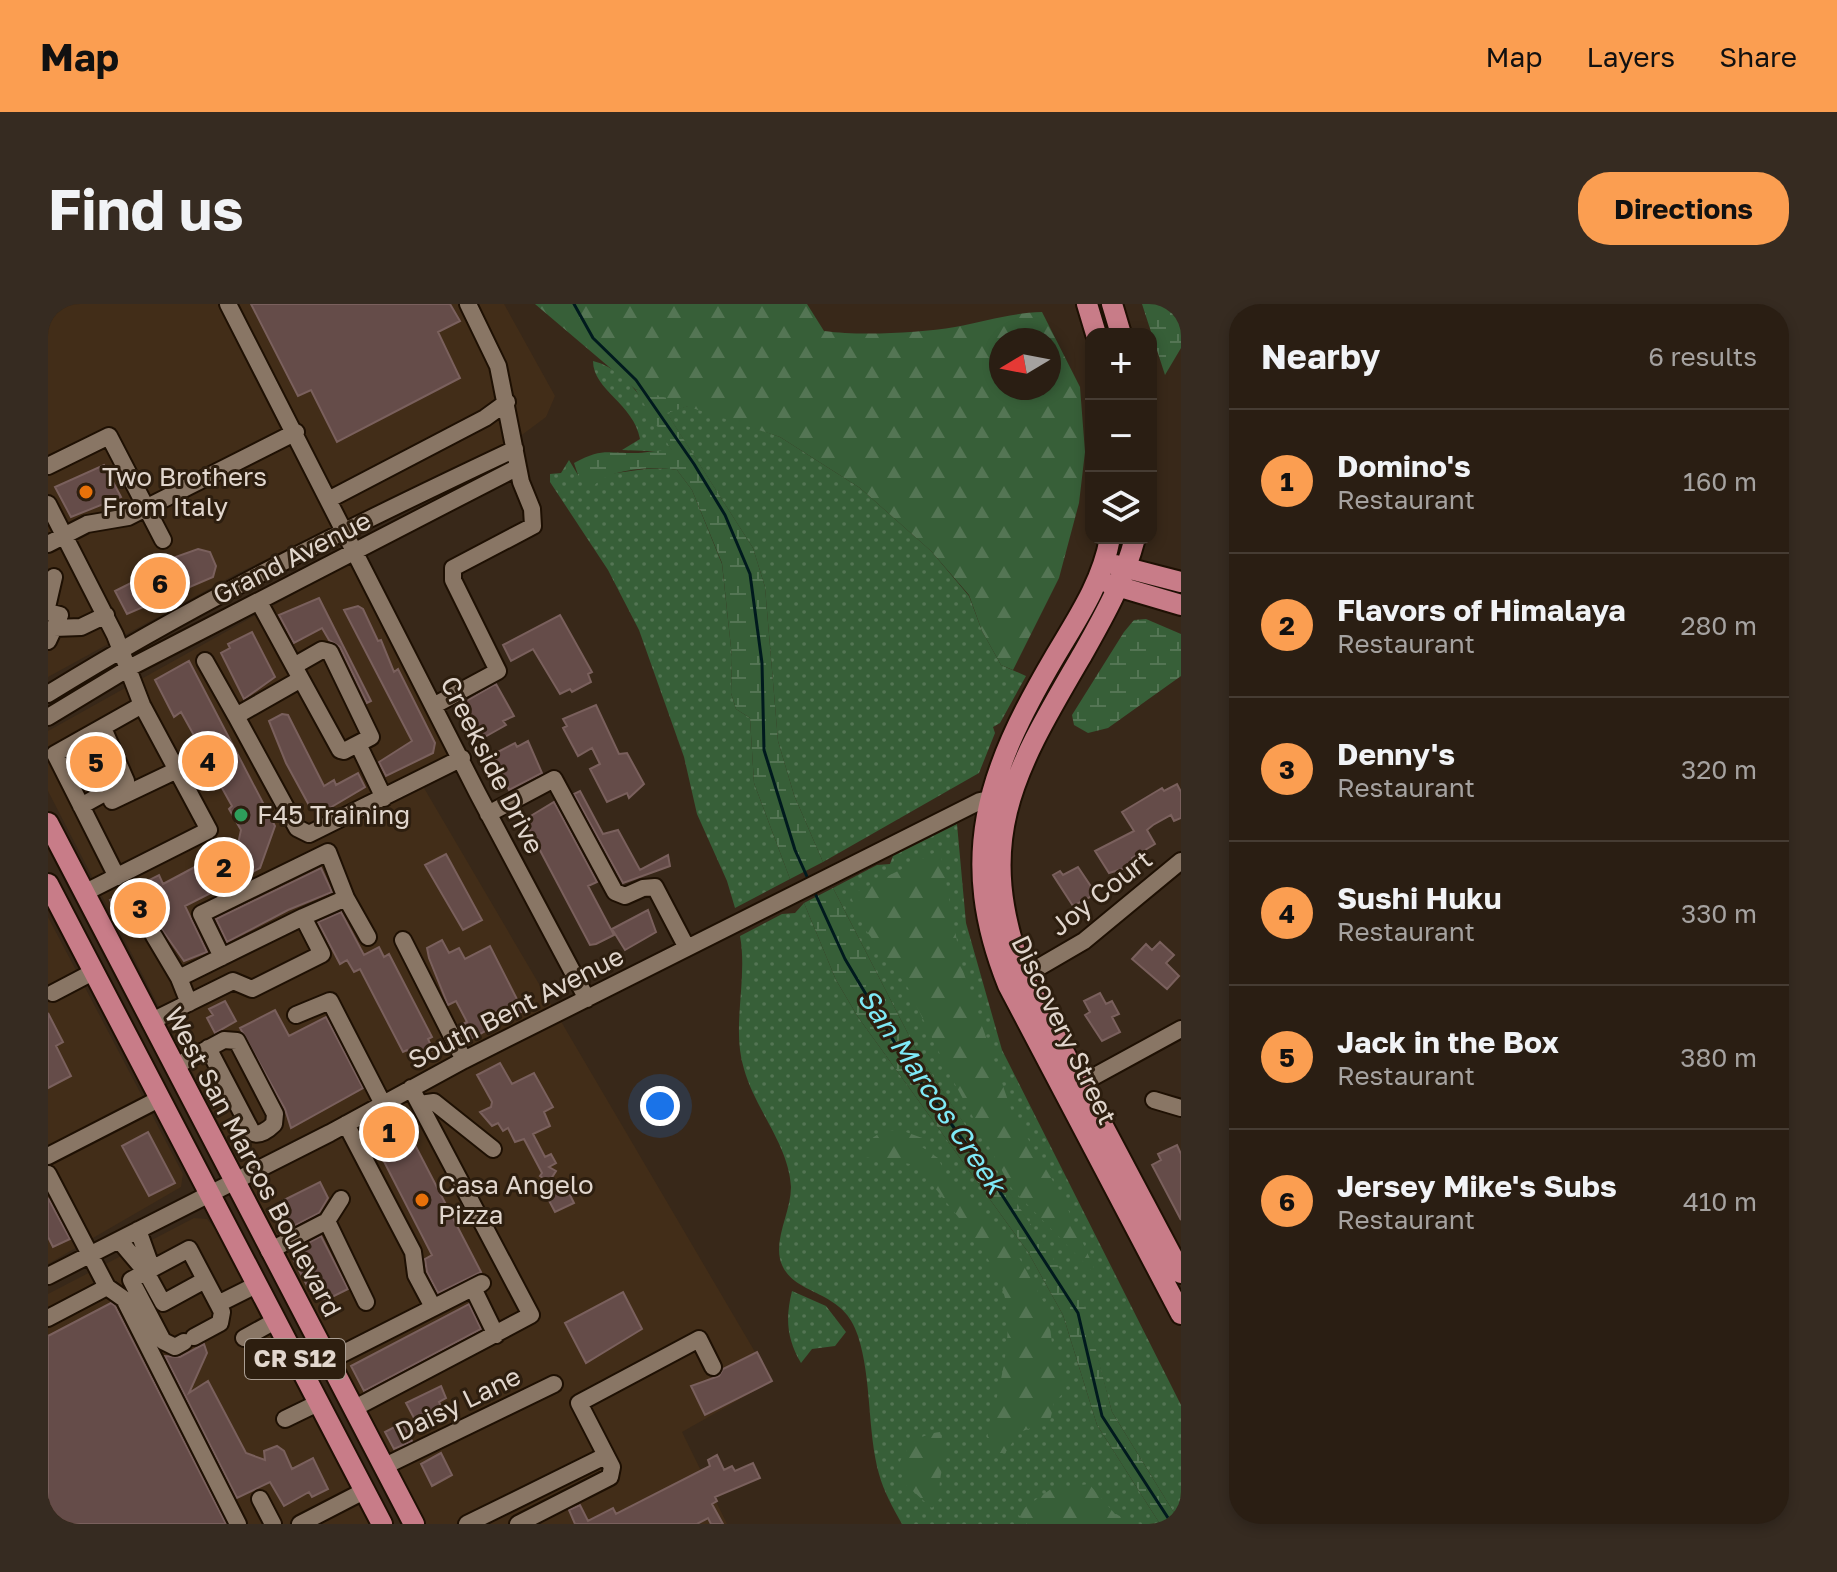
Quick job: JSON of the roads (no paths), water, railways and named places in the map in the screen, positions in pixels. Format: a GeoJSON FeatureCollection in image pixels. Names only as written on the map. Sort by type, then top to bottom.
{"type":"FeatureCollection","features":[{"type":"Feature","properties":{"kind":"main road"},"geometry":{"type":"LineString","coordinates":[[1087,304],[1094,328]]}},
{"type":"Feature","properties":{"kind":"main road"},"geometry":{"type":"LineString","coordinates":[[1112,304],[1119,328]]}},
{"type":"Feature","properties":{"kind":"main road","name":"Discovery Street"},"geometry":{"type":"LineString","coordinates":[[1109,544],[1102,571],[1015,729],[1000,797],[1000,897],[1016,981],[1073,1088],[1181,1273]]}},
{"type":"Feature","properties":{"kind":"main road","name":"Discovery Street"},"geometry":{"type":"LineString","coordinates":[[1000,797],[1124,578],[1133,544]]}},
{"type":"Feature","properties":{"kind":"main road"},"geometry":{"type":"LineString","coordinates":[[1102,571],[1181,605]]}},
{"type":"Feature","properties":{"kind":"main road"},"geometry":{"type":"LineString","coordinates":[[1124,578],[1181,582]]}},
{"type":"Feature","properties":{"kind":"main road","name":"West San Marcos Boulevard"},"geometry":{"type":"LineString","coordinates":[[48,823],[414,1524]]}},
{"type":"Feature","properties":{"kind":"main road","name":"West San Marcos Boulevard"},"geometry":{"type":"LineString","coordinates":[[51,895],[382,1524]]}},
{"type":"Feature","properties":{"kind":"main road","name":"Discovery Street"},"geometry":{"type":"LineString","coordinates":[[1073,1088],[1181,1314]]}},
{"type":"Feature","properties":{"kind":"street","name":"Creekside Drive"},"geometry":{"type":"LineString","coordinates":[[228,304],[346,530],[488,814],[587,999]]}},
{"type":"Feature","properties":{"kind":"street"},"geometry":{"type":"LineString","coordinates":[[435,705],[498,671],[451,574],[459,564],[533,526],[532,509],[518,467],[498,366],[468,304]]}},
{"type":"Feature","properties":{"kind":"street"},"geometry":{"type":"LineString","coordinates":[[330,499],[485,418],[507,402]]}},
{"type":"Feature","properties":{"kind":"street"},"geometry":{"type":"LineString","coordinates":[[48,544],[87,524],[123,519],[296,432]]}},
{"type":"Feature","properties":{"kind":"street"},"geometry":{"type":"LineString","coordinates":[[48,466],[109,436],[163,540]]}},
{"type":"Feature","properties":{"kind":"street","name":"Grand Avenue"},"geometry":{"type":"LineString","coordinates":[[48,694],[121,649],[346,530],[515,449]]}},
{"type":"Feature","properties":{"kind":"street","name":"Grand Avenue"},"geometry":{"type":"LineString","coordinates":[[48,717],[129,668],[357,553],[518,467]]}},
{"type":"Feature","properties":{"kind":"street"},"geometry":{"type":"LineString","coordinates":[[48,504],[106,615],[142,705],[209,830],[84,893]]}},
{"type":"Feature","properties":{"kind":"street"},"geometry":{"type":"LineString","coordinates":[[48,603],[54,577]]}},
{"type":"Feature","properties":{"kind":"street"},"geometry":{"type":"LineString","coordinates":[[236,716],[297,672],[322,650],[330,652],[372,734],[358,744],[340,750],[297,672],[259,602]]}},
{"type":"Feature","properties":{"kind":"street"},"geometry":{"type":"LineString","coordinates":[[48,612],[60,615],[51,635]]}},
{"type":"Feature","properties":{"kind":"street"},"geometry":{"type":"LineString","coordinates":[[51,635],[81,627],[106,615]]}},
{"type":"Feature","properties":{"kind":"street"},"geometry":{"type":"LineString","coordinates":[[205,661],[297,828],[309,834],[462,758]]}},
{"type":"Feature","properties":{"kind":"street"},"geometry":{"type":"LineString","coordinates":[[117,877],[55,754],[142,705]]}},
{"type":"Feature","properties":{"kind":"street"},"geometry":{"type":"LineString","coordinates":[[83,810],[126,781],[103,728]]}},
{"type":"Feature","properties":{"kind":"street"},"geometry":{"type":"LineString","coordinates":[[358,744],[384,798]]}},
{"type":"Feature","properties":{"kind":"street"},"geometry":{"type":"LineString","coordinates":[[83,810],[177,770]]}},
{"type":"Feature","properties":{"kind":"street"},"geometry":{"type":"LineString","coordinates":[[488,814],[554,779],[615,892],[625,896],[643,888],[655,887],[687,948]]}},
{"type":"Feature","properties":{"kind":"street","name":"South Bent Avenue"},"geometry":{"type":"LineString","coordinates":[[48,1276],[715,933],[955,813],[1000,797]]}},
{"type":"Feature","properties":{"kind":"street"},"geometry":{"type":"LineString","coordinates":[[222,957],[201,914],[328,852],[346,898],[368,937]]}},
{"type":"Feature","properties":{"kind":"street","name":"Joy Court"},"geometry":{"type":"LineString","coordinates":[[1016,981],[1084,941],[1181,861]]}},
{"type":"Feature","properties":{"kind":"street"},"geometry":{"type":"LineString","coordinates":[[179,978],[346,898]]}},
{"type":"Feature","properties":{"kind":"street"},"geometry":{"type":"LineString","coordinates":[[150,1022],[233,981],[252,989],[322,954],[303,917]]}},
{"type":"Feature","properties":{"kind":"street"},"geometry":{"type":"LineString","coordinates":[[154,936],[179,978],[189,1003]]}},
{"type":"Feature","properties":{"kind":"street"},"geometry":{"type":"LineString","coordinates":[[403,940],[464,1060]]}},
{"type":"Feature","properties":{"kind":"street"},"geometry":{"type":"LineString","coordinates":[[53,993],[93,972]]}},
{"type":"Feature","properties":{"kind":"street"},"geometry":{"type":"LineString","coordinates":[[296,1015],[330,1001],[383,1104]]}},
{"type":"Feature","properties":{"kind":"street"},"geometry":{"type":"LineString","coordinates":[[1073,1088],[1181,1029]]}},
{"type":"Feature","properties":{"kind":"street"},"geometry":{"type":"LineString","coordinates":[[174,1067],[208,1048],[229,1039],[240,1045],[275,1114],[270,1129],[260,1134],[252,1132],[208,1048]]}},
{"type":"Feature","properties":{"kind":"street"},"geometry":{"type":"LineString","coordinates":[[353,1409],[531,1315],[411,1088]]}},
{"type":"Feature","properties":{"kind":"street"},"geometry":{"type":"LineString","coordinates":[[48,1156],[159,1099]]}},
{"type":"Feature","properties":{"kind":"street"},"geometry":{"type":"LineString","coordinates":[[1154,1100],[1181,1108]]}},
{"type":"Feature","properties":{"kind":"street"},"geometry":{"type":"LineString","coordinates":[[420,1104],[434,1102],[493,1149]]}},
{"type":"Feature","properties":{"kind":"street"},"geometry":{"type":"LineString","coordinates":[[346,1124],[413,1252],[416,1275],[433,1307]]}},
{"type":"Feature","properties":{"kind":"street"},"geometry":{"type":"LineString","coordinates":[[48,1174],[107,1287],[124,1299],[238,1524]]}},
{"type":"Feature","properties":{"kind":"street"},"geometry":{"type":"LineString","coordinates":[[269,1251],[327,1221],[341,1199]]}},
{"type":"Feature","properties":{"kind":"street"},"geometry":{"type":"LineString","coordinates":[[327,1221],[366,1302]]}},
{"type":"Feature","properties":{"kind":"street"},"geometry":{"type":"LineString","coordinates":[[138,1230],[149,1270],[163,1303],[205,1280]]}},
{"type":"Feature","properties":{"kind":"street"},"geometry":{"type":"LineString","coordinates":[[119,1240],[149,1270]]}},
{"type":"Feature","properties":{"kind":"street"},"geometry":{"type":"LineString","coordinates":[[189,1249],[205,1280],[222,1312],[220,1323],[175,1347],[163,1341],[131,1280],[189,1249]]}},
{"type":"Feature","properties":{"kind":"street"},"geometry":{"type":"LineString","coordinates":[[218,1304],[256,1285]]}},
{"type":"Feature","properties":{"kind":"street"},"geometry":{"type":"LineString","coordinates":[[328,1361],[477,1285],[496,1335]]}},
{"type":"Feature","properties":{"kind":"street"},"geometry":{"type":"LineString","coordinates":[[48,1318],[107,1287]]}},
{"type":"Feature","properties":{"kind":"street"},"geometry":{"type":"LineString","coordinates":[[244,1338],[275,1321]]}},
{"type":"Feature","properties":{"kind":"street"},"geometry":{"type":"LineString","coordinates":[[518,1524],[610,1477],[612,1467],[579,1403],[699,1339],[713,1367]]}},
{"type":"Feature","properties":{"kind":"street","name":"Daisy Lane"},"geometry":{"type":"LineString","coordinates":[[383,1467],[554,1384]]}},
{"type":"Feature","properties":{"kind":"street"},"geometry":{"type":"LineString","coordinates":[[285,1419],[318,1403]]}},
{"type":"Feature","properties":{"kind":"street"},"geometry":{"type":"LineString","coordinates":[[467,1524],[605,1456]]}},
{"type":"Feature","properties":{"kind":"street"},"geometry":{"type":"LineString","coordinates":[[300,1524],[364,1491]]}},
{"type":"Feature","properties":{"kind":"street"},"geometry":{"type":"LineString","coordinates":[[260,1499],[273,1524]]}},
{"type":"Feature","properties":{"kind":"waterway","name":"San Marcos Creek"},"geometry":{"type":"LineString","coordinates":[[574,304],[593,338],[636,380],[694,464],[725,515],[750,574],[762,663],[764,750],[795,850],[809,881]]}},
{"type":"Feature","properties":{"kind":"waterway","name":"San Marcos Creek"},"geometry":{"type":"LineString","coordinates":[[814,891],[845,959],[908,1065],[993,1181],[1078,1313],[1102,1416],[1172,1524]]}},
{"type":"Feature","properties":{"kind":"place","name":"Two Brothers From Italy"},"geometry":{"type":"Point","coordinates":[86,492]}},
{"type":"Feature","properties":{"kind":"place","name":"Jersey Mike's Subs"},"geometry":{"type":"Point","coordinates":[160,583]}},
{"type":"Feature","properties":{"kind":"place","name":"Sushi Huku"},"geometry":{"type":"Point","coordinates":[208,761]}},
{"type":"Feature","properties":{"kind":"place","name":"Jack in the Box"},"geometry":{"type":"Point","coordinates":[96,762]}},
{"type":"Feature","properties":{"kind":"place","name":"F45 Training"},"geometry":{"type":"Point","coordinates":[241,815]}},
{"type":"Feature","properties":{"kind":"place","name":"Flavors of Himalaya"},"geometry":{"type":"Point","coordinates":[224,867]}},
{"type":"Feature","properties":{"kind":"place","name":"Denny's"},"geometry":{"type":"Point","coordinates":[140,908]}},
{"type":"Feature","properties":{"kind":"place","name":"Domino's"},"geometry":{"type":"Point","coordinates":[389,1132]}},
{"type":"Feature","properties":{"kind":"place","name":"Casa Angelo Pizza"},"geometry":{"type":"Point","coordinates":[422,1200]}}]}
